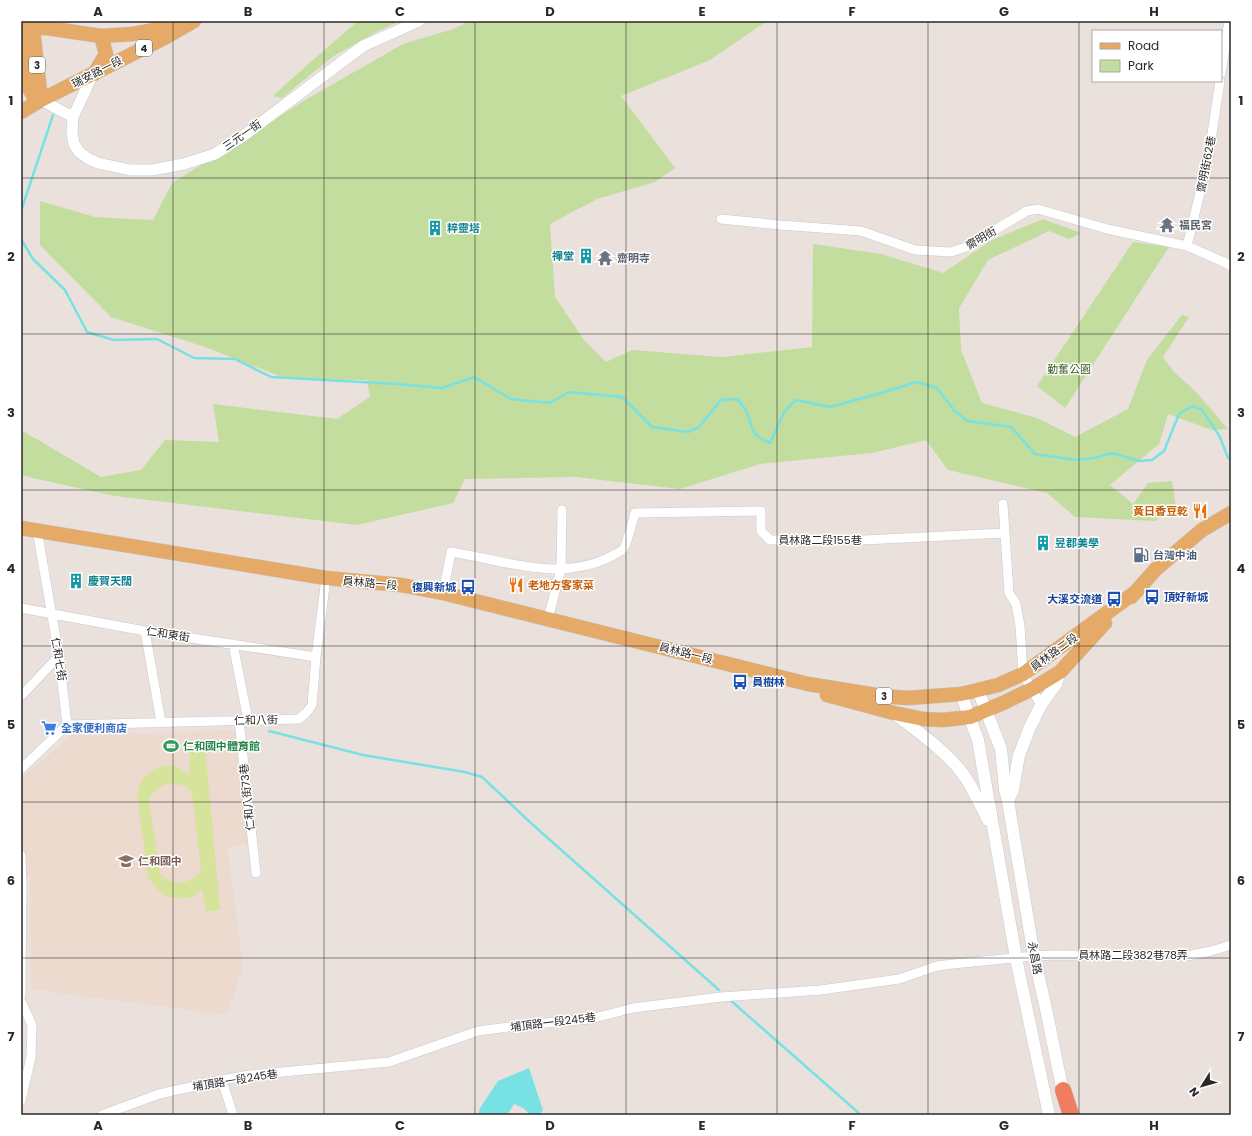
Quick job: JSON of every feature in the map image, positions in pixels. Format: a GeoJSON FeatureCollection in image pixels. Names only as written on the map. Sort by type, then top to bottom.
{"type":"FeatureCollection","features":[{"type":"Feature","properties":{"kind":"highway"},"geometry":{"type":"LineString","coordinates":[[1063,1090],[1071,1115]]}},
{"type":"Feature","properties":{"kind":"main road","name":"4"},"geometry":{"type":"LineString","coordinates":[[27,26],[48,25],[101,36],[133,34],[154,30],[175,21]]}},
{"type":"Feature","properties":{"kind":"main road","name":"瑞安路一段"},"geometry":{"type":"LineString","coordinates":[[21,112],[41,100],[166,37],[194,21]]}},
{"type":"Feature","properties":{"kind":"main road","name":"3"},"geometry":{"type":"LineString","coordinates":[[27,26],[41,100]]}},
{"type":"Feature","properties":{"kind":"main road"},"geometry":{"type":"LineString","coordinates":[[93,74],[106,54],[101,36]]}},
{"type":"Feature","properties":{"kind":"main road","name":"員林路二段"},"geometry":{"type":"LineString","coordinates":[[985,710],[1032,689],[1060,672],[1156,569],[1202,530],[1231,513]]}},
{"type":"Feature","properties":{"kind":"main road","name":"員林路一段"},"geometry":{"type":"LineString","coordinates":[[21,528],[326,578],[401,585],[548,619],[808,684],[882,696],[908,698],[961,694]]}},
{"type":"Feature","properties":{"kind":"main road","name":"員林路二段"},"geometry":{"type":"LineString","coordinates":[[961,694],[998,685],[1024,674],[1137,591]]}},
{"type":"Feature","properties":{"kind":"main road"},"geometry":{"type":"LineString","coordinates":[[1008,801],[1013,790],[1019,755],[1030,726],[1041,705],[1056,684],[1060,672]]}},
{"type":"Feature","properties":{"kind":"main road","name":"員林路一段"},"geometry":{"type":"LineString","coordinates":[[808,684],[825,694],[894,713],[923,719],[943,720],[970,717],[985,710]]}},
{"type":"Feature","properties":{"kind":"main road","name":"永昌路"},"geometry":{"type":"LineString","coordinates":[[978,690],[1001,749],[1005,790],[1034,956],[1067,1115]]}},
{"type":"Feature","properties":{"kind":"main road","name":"永昌路"},"geometry":{"type":"LineString","coordinates":[[961,694],[978,740],[1016,958],[1049,1115]]}},
{"type":"Feature","properties":{"kind":"main road"},"geometry":{"type":"LineString","coordinates":[[894,713],[928,739],[953,762],[974,792],[994,834]]}},
{"type":"Feature","properties":{"kind":"street","name":"三元一街"},"geometry":{"type":"LineString","coordinates":[[93,74],[73,117],[72,133],[74,144],[79,152],[98,163],[130,170],[152,170],[184,164],[215,154],[243,136],[363,46],[419,21]]}},
{"type":"Feature","properties":{"kind":"street"},"geometry":{"type":"LineString","coordinates":[[1222,66],[1229,21]]}},
{"type":"Feature","properties":{"kind":"street","name":"齋明街62巷"},"geometry":{"type":"LineString","coordinates":[[1187,246],[1208,160],[1220,82]]}},
{"type":"Feature","properties":{"kind":"street"},"geometry":{"type":"LineString","coordinates":[[41,100],[73,117]]}},
{"type":"Feature","properties":{"kind":"street","name":"齋明街"},"geometry":{"type":"LineString","coordinates":[[722,219],[861,231],[915,250],[951,252],[966,247],[1027,211],[1038,209],[1107,229],[1187,246],[1231,266]]}},
{"type":"Feature","properties":{"kind":"street"},"geometry":{"type":"LineString","coordinates":[[1003,504],[1009,593],[1016,604],[1020,626],[1024,674],[1041,705]]}},
{"type":"Feature","properties":{"kind":"street"},"geometry":{"type":"LineString","coordinates":[[548,619],[561,569],[562,510]]}},
{"type":"Feature","properties":{"kind":"street","name":"員林路二段155巷"},"geometry":{"type":"LineString","coordinates":[[561,569],[577,567],[603,560],[619,552],[624,548],[635,513],[761,511],[761,531],[770,540],[864,540],[1004,534]]}},
{"type":"Feature","properties":{"kind":"street","name":"仁和七街"},"geometry":{"type":"LineString","coordinates":[[37,530],[59,656],[67,725]]}},
{"type":"Feature","properties":{"kind":"street"},"geometry":{"type":"LineString","coordinates":[[443,594],[451,552],[534,568],[561,569]]}},
{"type":"Feature","properties":{"kind":"street","name":"仁和八街"},"geometry":{"type":"LineString","coordinates":[[67,725],[299,719],[312,705],[316,657],[326,578]]}},
{"type":"Feature","properties":{"kind":"street","name":"仁和東街"},"geometry":{"type":"LineString","coordinates":[[21,608],[145,631],[316,657]]}},
{"type":"Feature","properties":{"kind":"street"},"geometry":{"type":"LineString","coordinates":[[145,631],[161,722]]}},
{"type":"Feature","properties":{"kind":"street"},"geometry":{"type":"LineString","coordinates":[[233,644],[248,720]]}},
{"type":"Feature","properties":{"kind":"street"},"geometry":{"type":"LineString","coordinates":[[21,696],[59,656]]}},
{"type":"Feature","properties":{"kind":"street","name":"仁和八街73巷"},"geometry":{"type":"LineString","coordinates":[[238,720],[256,873]]}},
{"type":"Feature","properties":{"kind":"street"},"geometry":{"type":"LineString","coordinates":[[21,769],[67,725]]}},
{"type":"Feature","properties":{"kind":"street"},"geometry":{"type":"LineString","coordinates":[[21,855],[21,995]]}},
{"type":"Feature","properties":{"kind":"street","name":"員林路二段382巷78弄"},"geometry":{"type":"LineString","coordinates":[[1034,956],[1187,956],[1231,945]]}},
{"type":"Feature","properties":{"kind":"street","name":"埔頂路一段245巷"},"geometry":{"type":"LineString","coordinates":[[102,1115],[159,1094],[222,1080],[250,1075],[388,1062],[478,1031],[590,1019],[633,1008],[721,997],[821,990],[899,978],[937,966],[1034,956]]}},
{"type":"Feature","properties":{"kind":"street"},"geometry":{"type":"LineString","coordinates":[[21,1001],[32,1025],[31,1057],[21,1102]]}},
{"type":"Feature","properties":{"kind":"street"},"geometry":{"type":"LineString","coordinates":[[222,1080],[233,1115]]}},
{"type":"Feature","properties":{"kind":"shaded area","name":"仁和國中"},"geometry":{"type":"Polygon","coordinates":[[[239,730],[251,843],[227,847],[243,966],[227,1015],[31,989],[30,877],[23,874],[21,779],[72,735],[239,730]]]}},
{"type":"Feature","properties":{"kind":"green space"},"geometry":{"type":"Polygon","coordinates":[[[358,21],[400,21],[380,30],[332,57],[282,98],[273,96],[306,66],[358,21]]]}},
{"type":"Feature","properties":{"kind":"green space"},"geometry":{"type":"Polygon","coordinates":[[[470,21],[767,21],[710,60],[621,96],[675,168],[655,182],[597,199],[550,224],[555,297],[584,340],[606,362],[632,350],[722,357],[812,347],[813,244],[881,254],[943,273],[992,240],[1043,219],[1081,233],[1069,239],[1049,231],[988,260],[959,308],[961,350],[982,403],[1037,418],[1075,437],[1128,409],[1147,360],[1182,315],[1189,317],[1163,357],[1174,372],[1196,392],[1228,429],[1212,430],[1168,414],[1159,444],[1110,485],[1133,504],[1148,483],[1172,481],[1176,507],[1155,521],[1075,517],[1047,493],[948,470],[926,440],[872,453],[760,464],[680,489],[576,477],[465,479],[453,503],[357,525],[115,496],[28,477],[21,474],[21,430],[101,477],[141,470],[165,440],[219,442],[213,404],[337,419],[370,397],[367,380],[287,379],[205,347],[111,317],[40,245],[40,201],[95,217],[153,220],[172,183],[307,99],[403,44],[453,29],[470,21]]]}},
{"type":"Feature","properties":{"kind":"green space","name":"勤奮公園"},"geometry":{"type":"Polygon","coordinates":[[[1133,242],[1169,247],[1065,408],[1037,386],[1133,242]]]}},
{"type":"Feature","properties":{"kind":"green space"},"geometry":{"type":"Polygon","coordinates":[[[205,748],[220,910],[206,911],[202,888],[197,894],[190,897],[170,897],[158,890],[148,877],[137,795],[139,785],[146,775],[154,769],[164,766],[174,766],[190,776],[190,750],[205,748]],[[169,783],[165,784],[155,791],[149,800],[160,874],[171,881],[176,882],[188,881],[201,869],[192,793],[186,786],[169,783]]]}},
{"type":"Feature","properties":{"kind":"water"},"geometry":{"type":"Polygon","coordinates":[[[529,1068],[543,1110],[539,1115],[531,1115],[523,1108],[514,1104],[507,1115],[478,1115],[480,1108],[498,1081],[529,1068]]]}},
{"type":"Feature","properties":{"kind":"waterway"},"geometry":{"type":"LineString","coordinates":[[21,211],[53,115]]}},
{"type":"Feature","properties":{"kind":"waterway"},"geometry":{"type":"LineString","coordinates":[[21,239],[33,259],[65,290],[87,332],[114,340],[157,339],[194,358],[235,359],[271,377],[442,388],[474,377],[511,399],[550,403],[569,392],[622,397],[652,427],[688,432],[699,427],[721,400],[737,399],[745,409],[754,433],[770,443],[784,412],[796,400],[830,407],[917,382],[937,388],[954,410],[967,421],[1011,427],[1035,454],[1076,460],[1094,458],[1112,453],[1139,461],[1152,460],[1164,451],[1179,414],[1192,406],[1202,410],[1220,437],[1228,458],[1231,460]]}},
{"type":"Feature","properties":{"kind":"waterway"},"geometry":{"type":"LineString","coordinates":[[269,731],[363,755],[465,772],[482,777],[532,824],[719,990]]}},
{"type":"Feature","properties":{"kind":"waterway"},"geometry":{"type":"LineString","coordinates":[[729,999],[861,1115]]}},
{"type":"Feature","properties":{"kind":"place","name":"福民宮"},"geometry":{"type":"Point","coordinates":[1167,225]}},
{"type":"Feature","properties":{"kind":"place","name":"粹靈塔"},"geometry":{"type":"Point","coordinates":[435,228]}},
{"type":"Feature","properties":{"kind":"place","name":"禪堂"},"geometry":{"type":"Point","coordinates":[586,256]}},
{"type":"Feature","properties":{"kind":"place","name":"齋明寺"},"geometry":{"type":"Point","coordinates":[605,258]}},
{"type":"Feature","properties":{"kind":"place","name":"黃日香豆乾"},"geometry":{"type":"Point","coordinates":[1200,511]}},
{"type":"Feature","properties":{"kind":"place","name":"昱郡美學"},"geometry":{"type":"Point","coordinates":[1043,543]}},
{"type":"Feature","properties":{"kind":"place","name":"台灣中油"},"geometry":{"type":"Point","coordinates":[1141,555]}},
{"type":"Feature","properties":{"kind":"place","name":"慶賀天闊"},"geometry":{"type":"Point","coordinates":[76,581]}},
{"type":"Feature","properties":{"kind":"place","name":"老地方客家菜"},"geometry":{"type":"Point","coordinates":[516,585]}},
{"type":"Feature","properties":{"kind":"place","name":"復興新城"},"geometry":{"type":"Point","coordinates":[468,587]}},
{"type":"Feature","properties":{"kind":"place","name":"頂好新城"},"geometry":{"type":"Point","coordinates":[1152,597]}},
{"type":"Feature","properties":{"kind":"place","name":"大溪交流道"},"geometry":{"type":"Point","coordinates":[1114,599]}},
{"type":"Feature","properties":{"kind":"place","name":"員樹林"},"geometry":{"type":"Point","coordinates":[740,682]}},
{"type":"Feature","properties":{"kind":"place","name":"全家便利商店"},"geometry":{"type":"Point","coordinates":[49,728]}},
{"type":"Feature","properties":{"kind":"place","name":"仁和國中體育館"},"geometry":{"type":"Point","coordinates":[171,746]}},
{"type":"Feature","properties":{"kind":"place","name":"仁和國中"},"geometry":{"type":"Point","coordinates":[126,861]}}]}
